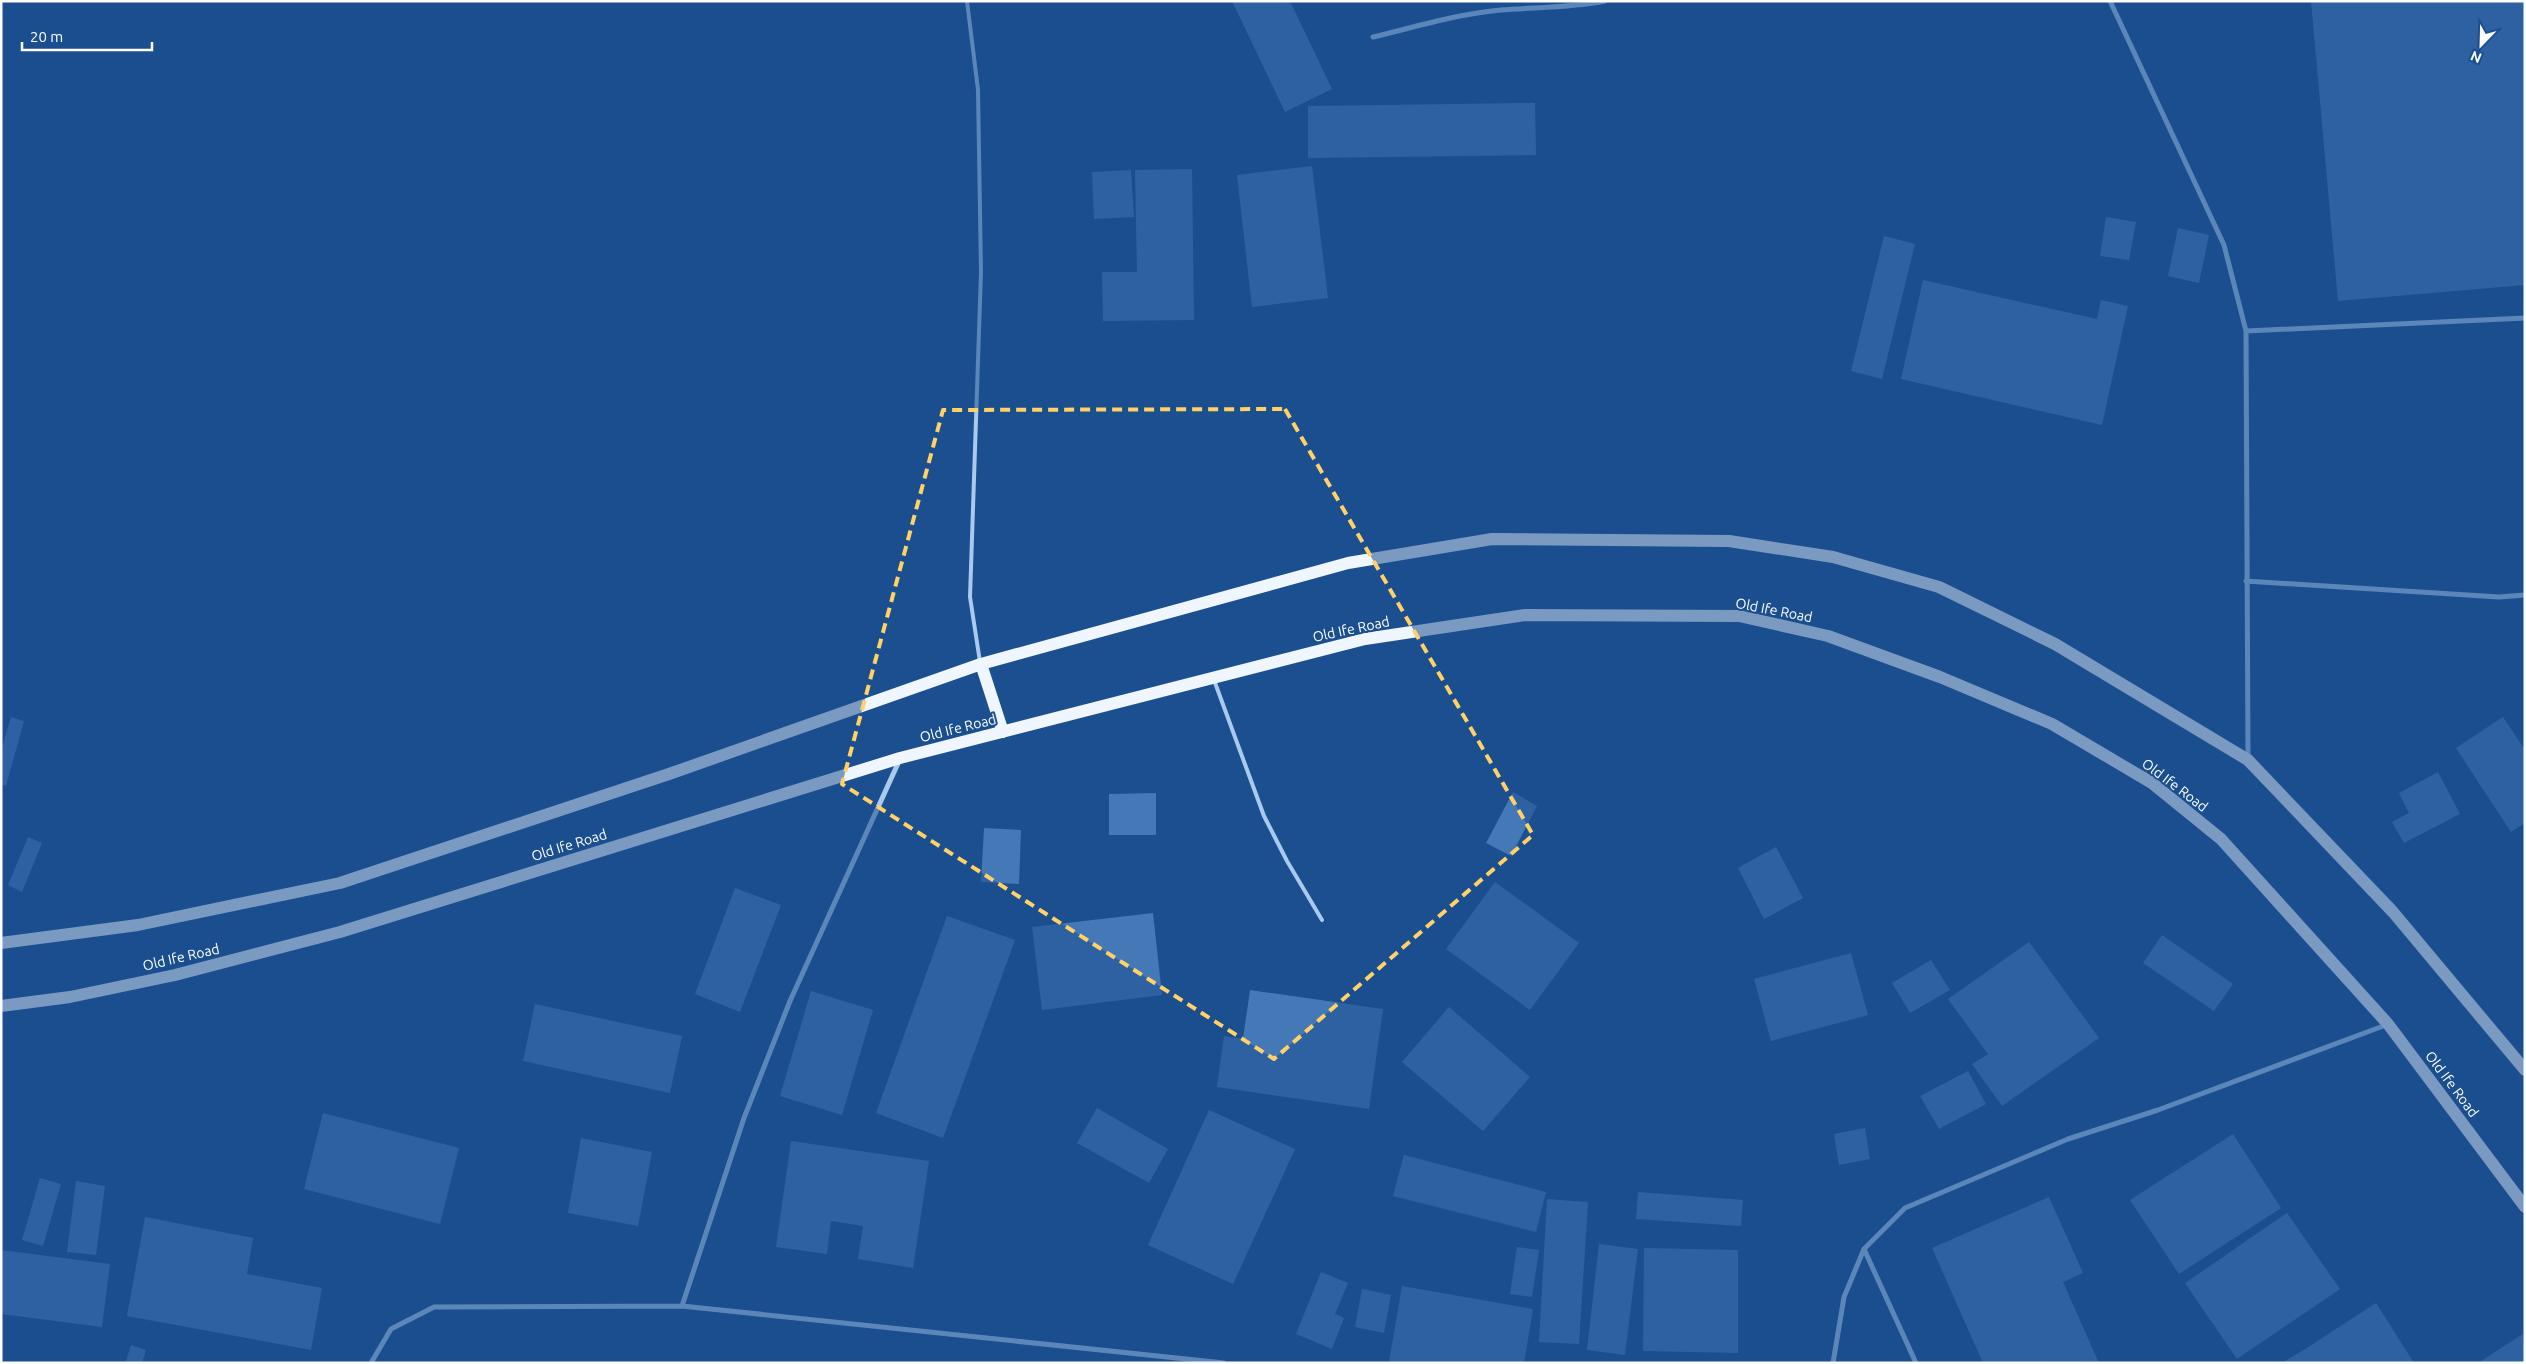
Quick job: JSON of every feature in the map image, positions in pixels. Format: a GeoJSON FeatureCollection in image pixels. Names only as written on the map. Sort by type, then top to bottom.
{"type":"FeatureCollection","features":[{"type":"Feature","properties":{"kind":"main road"},"geometry":{"type":"LineString","coordinates":[[1,943],[138,925],[340,882],[669,774],[981,664],[1357,561],[1492,539],[1729,541],[1833,556],[1939,587],[2054,644],[2248,760],[2393,912],[2525,1070]]}},
{"type":"Feature","properties":{"kind":"main road","name":"Old Ife Road"},"geometry":{"type":"LineString","coordinates":[[1,1006],[70,997],[175,975],[340,932],[900,758],[1365,639],[1525,615],[1739,616],[1828,636],[1940,677],[2052,724],[2152,783],[2221,839],[2388,1024],[2525,1207]]}},
{"type":"Feature","properties":{"kind":"main road"},"geometry":{"type":"LineString","coordinates":[[981,664],[1003,732]]}},
{"type":"Feature","properties":{"kind":"street"},"geometry":{"type":"LineString","coordinates":[[1372,37],[1461,15],[1502,10],[1576,7],[1605,1]]}},
{"type":"Feature","properties":{"kind":"street"},"geometry":{"type":"LineString","coordinates":[[2110,1],[2224,246],[2246,331],[2248,760]]}},
{"type":"Feature","properties":{"kind":"street"},"geometry":{"type":"LineString","coordinates":[[2246,331],[2525,318]]}},
{"type":"Feature","properties":{"kind":"street"},"geometry":{"type":"LineString","coordinates":[[2246,581],[2499,597],[2525,595]]}},
{"type":"Feature","properties":{"kind":"street"},"geometry":{"type":"LineString","coordinates":[[682,1306],[744,1118],[790,1001],[900,758]]}},
{"type":"Feature","properties":{"kind":"street"},"geometry":{"type":"LineString","coordinates":[[1832,1363],[1844,1297],[1864,1249],[1905,1208],[2068,1139],[2158,1110],[2388,1024]]}},
{"type":"Feature","properties":{"kind":"street"},"geometry":{"type":"LineString","coordinates":[[1864,1249],[1916,1363]]}},
{"type":"Feature","properties":{"kind":"street"},"geometry":{"type":"LineString","coordinates":[[372,1363],[391,1329],[434,1307],[682,1306],[1224,1363]]}},
{"type":"Feature","properties":{"kind":"lane"},"geometry":{"type":"LineString","coordinates":[[967,1],[978,90],[981,272],[970,597],[981,664]]}},
{"type":"Feature","properties":{"kind":"lane"},"geometry":{"type":"LineString","coordinates":[[1213,678],[1264,816],[1287,861],[1322,920]]}},
{"type":"Feature","properties":{"kind":"highlighted area"},"geometry":{"type":"Polygon","coordinates":[[[1285,409],[1533,835],[1274,1059],[842,784],[943,410],[1285,409]]]}},
{"type":"Feature","properties":{"kind":"building"},"geometry":{"type":"Polygon","coordinates":[[[1232,1],[1290,1],[1332,89],[1285,112],[1232,1]]]}},
{"type":"Feature","properties":{"kind":"building"},"geometry":{"type":"Polygon","coordinates":[[[2311,1],[2525,1],[2525,285],[2338,301],[2311,1]]]}},
{"type":"Feature","properties":{"kind":"building"},"geometry":{"type":"Polygon","coordinates":[[[1535,103],[1536,155],[1308,158],[1308,106],[1535,103]]]}},
{"type":"Feature","properties":{"kind":"building"},"geometry":{"type":"Polygon","coordinates":[[[1312,166],[1328,298],[1252,307],[1237,175],[1312,166]]]}},
{"type":"Feature","properties":{"kind":"building"},"geometry":{"type":"Polygon","coordinates":[[[1192,169],[1194,320],[1103,321],[1102,272],[1137,272],[1135,170],[1192,169]]]}},
{"type":"Feature","properties":{"kind":"building"},"geometry":{"type":"Polygon","coordinates":[[[1131,170],[1134,217],[1094,219],[1092,172],[1131,170]]]}},
{"type":"Feature","properties":{"kind":"building"},"geometry":{"type":"Polygon","coordinates":[[[2106,217],[2136,222],[2129,260],[2100,256],[2106,217]]]}},
{"type":"Feature","properties":{"kind":"building"},"geometry":{"type":"Polygon","coordinates":[[[2178,228],[2209,235],[2199,283],[2168,276],[2178,228]]]}},
{"type":"Feature","properties":{"kind":"building"},"geometry":{"type":"Polygon","coordinates":[[[1884,236],[1915,244],[1882,379],[1851,371],[1884,236]]]}},
{"type":"Feature","properties":{"kind":"building"},"geometry":{"type":"Polygon","coordinates":[[[1923,280],[2097,319],[2101,300],[2128,306],[2102,425],[1901,379],[1923,280]]]}},
{"type":"Feature","properties":{"kind":"building"},"geometry":{"type":"Polygon","coordinates":[[[11,717],[24,721],[6,786],[1,784],[1,751],[11,717]]]}},
{"type":"Feature","properties":{"kind":"building"},"geometry":{"type":"Polygon","coordinates":[[[2503,717],[2525,750],[2525,823],[2511,832],[2456,748],[2503,717]]]}},
{"type":"Feature","properties":{"kind":"building"},"geometry":{"type":"Polygon","coordinates":[[[2438,772],[2460,814],[2404,843],[2392,822],[2409,813],[2399,793],[2438,772]]]}},
{"type":"Feature","properties":{"kind":"building"},"geometry":{"type":"Polygon","coordinates":[[[1513,792],[1537,806],[1511,856],[1486,843],[1513,792]]]}},
{"type":"Feature","properties":{"kind":"building"},"geometry":{"type":"Polygon","coordinates":[[[1156,793],[1156,835],[1109,835],[1109,794],[1156,793]]]}},
{"type":"Feature","properties":{"kind":"building"},"geometry":{"type":"Polygon","coordinates":[[[984,828],[1021,830],[1019,884],[981,882],[984,828]]]}},
{"type":"Feature","properties":{"kind":"building"},"geometry":{"type":"Polygon","coordinates":[[[28,837],[42,843],[22,892],[8,885],[28,837]]]}},
{"type":"Feature","properties":{"kind":"building"},"geometry":{"type":"Polygon","coordinates":[[[1776,847],[1803,898],[1764,919],[1738,868],[1776,847]]]}},
{"type":"Feature","properties":{"kind":"building"},"geometry":{"type":"Polygon","coordinates":[[[1495,882],[1579,943],[1530,1010],[1446,949],[1495,882]]]}},
{"type":"Feature","properties":{"kind":"building"},"geometry":{"type":"Polygon","coordinates":[[[735,888],[781,905],[740,1012],[695,994],[735,888]]]}},
{"type":"Feature","properties":{"kind":"building"},"geometry":{"type":"Polygon","coordinates":[[[1153,913],[1162,995],[1042,1010],[1032,927],[1153,913]]]}},
{"type":"Feature","properties":{"kind":"building"},"geometry":{"type":"Polygon","coordinates":[[[947,916],[1015,940],[943,1138],[876,1113],[947,916]]]}},
{"type":"Feature","properties":{"kind":"building"},"geometry":{"type":"Polygon","coordinates":[[[2162,935],[2233,984],[2214,1011],[2143,963],[2162,935]]]}},
{"type":"Feature","properties":{"kind":"building"},"geometry":{"type":"Polygon","coordinates":[[[2029,942],[2099,1038],[2002,1106],[1972,1064],[1988,1054],[1948,999],[2029,942]]]}},
{"type":"Feature","properties":{"kind":"building"},"geometry":{"type":"Polygon","coordinates":[[[1851,953],[1868,1015],[1771,1041],[1754,979],[1851,953]]]}},
{"type":"Feature","properties":{"kind":"building"},"geometry":{"type":"Polygon","coordinates":[[[1931,960],[1950,990],[1910,1013],[1892,983],[1931,960]]]}},
{"type":"Feature","properties":{"kind":"building"},"geometry":{"type":"Polygon","coordinates":[[[1250,990],[1383,1009],[1369,1109],[1217,1087],[1224,1036],[1243,1039],[1250,990]]]}},
{"type":"Feature","properties":{"kind":"building"},"geometry":{"type":"Polygon","coordinates":[[[811,991],[873,1010],[842,1115],[780,1096],[811,991]]]}},
{"type":"Feature","properties":{"kind":"building"},"geometry":{"type":"Polygon","coordinates":[[[535,1004],[682,1036],[670,1093],[523,1061],[535,1004]]]}},
{"type":"Feature","properties":{"kind":"building"},"geometry":{"type":"Polygon","coordinates":[[[1449,1007],[1530,1077],[1483,1131],[1402,1062],[1449,1007]]]}},
{"type":"Feature","properties":{"kind":"building"},"geometry":{"type":"Polygon","coordinates":[[[1968,1071],[1986,1104],[1939,1129],[1920,1096],[1968,1071]]]}},
{"type":"Feature","properties":{"kind":"building"},"geometry":{"type":"Polygon","coordinates":[[[1097,1108],[1168,1149],[1149,1183],[1077,1143],[1097,1108]]]}},
{"type":"Feature","properties":{"kind":"building"},"geometry":{"type":"Polygon","coordinates":[[[1209,1110],[1295,1149],[1233,1284],[1148,1245],[1209,1110]]]}},
{"type":"Feature","properties":{"kind":"building"},"geometry":{"type":"Polygon","coordinates":[[[323,1113],[459,1148],[440,1224],[304,1189],[323,1113]]]}},
{"type":"Feature","properties":{"kind":"building"},"geometry":{"type":"Polygon","coordinates":[[[1865,1128],[1870,1159],[1839,1165],[1834,1134],[1865,1128]]]}},
{"type":"Feature","properties":{"kind":"building"},"geometry":{"type":"Polygon","coordinates":[[[2233,1134],[2281,1208],[2179,1274],[2130,1200],[2233,1134]]]}},
{"type":"Feature","properties":{"kind":"building"},"geometry":{"type":"Polygon","coordinates":[[[581,1138],[652,1152],[638,1226],[568,1213],[581,1138]]]}},
{"type":"Feature","properties":{"kind":"building"},"geometry":{"type":"Polygon","coordinates":[[[791,1141],[929,1161],[913,1268],[858,1259],[863,1226],[831,1221],[827,1254],[776,1247],[791,1141]]]}},
{"type":"Feature","properties":{"kind":"building"},"geometry":{"type":"Polygon","coordinates":[[[1404,1155],[1546,1192],[1536,1232],[1393,1196],[1404,1155]]]}},
{"type":"Feature","properties":{"kind":"building"},"geometry":{"type":"Polygon","coordinates":[[[40,1178],[61,1184],[43,1246],[22,1240],[40,1178]]]}},
{"type":"Feature","properties":{"kind":"building"},"geometry":{"type":"Polygon","coordinates":[[[76,1181],[105,1186],[96,1255],[67,1252],[76,1181]]]}},
{"type":"Feature","properties":{"kind":"building"},"geometry":{"type":"Polygon","coordinates":[[[1638,1192],[1743,1200],[1741,1226],[1636,1219],[1638,1192]]]}},
{"type":"Feature","properties":{"kind":"building"},"geometry":{"type":"Polygon","coordinates":[[[2049,1197],[2083,1273],[2063,1282],[2098,1361],[1983,1363],[1932,1248],[2049,1197]]]}},
{"type":"Feature","properties":{"kind":"building"},"geometry":{"type":"Polygon","coordinates":[[[1547,1199],[1588,1202],[1579,1344],[1539,1342],[1547,1199]]]}},
{"type":"Feature","properties":{"kind":"building"},"geometry":{"type":"Polygon","coordinates":[[[2287,1213],[2340,1289],[2237,1359],[2185,1283],[2287,1213]]]}},
{"type":"Feature","properties":{"kind":"building"},"geometry":{"type":"Polygon","coordinates":[[[145,1217],[253,1238],[247,1274],[322,1288],[311,1350],[127,1316],[145,1217]]]}},
{"type":"Feature","properties":{"kind":"building"},"geometry":{"type":"Polygon","coordinates":[[[1599,1244],[1638,1249],[1625,1355],[1587,1350],[1599,1244]]]}},
{"type":"Feature","properties":{"kind":"building"},"geometry":{"type":"Polygon","coordinates":[[[1517,1247],[1539,1250],[1532,1297],[1510,1294],[1517,1247]]]}},
{"type":"Feature","properties":{"kind":"building"},"geometry":{"type":"Polygon","coordinates":[[[1644,1248],[1738,1250],[1738,1353],[1643,1351],[1644,1248]]]}},
{"type":"Feature","properties":{"kind":"building"},"geometry":{"type":"Polygon","coordinates":[[[1,1250],[110,1264],[102,1327],[1,1314],[1,1250]]]}},
{"type":"Feature","properties":{"kind":"building"},"geometry":{"type":"Polygon","coordinates":[[[1321,1272],[1348,1283],[1335,1314],[1344,1318],[1332,1349],[1296,1334],[1321,1272]]]}},
{"type":"Feature","properties":{"kind":"building"},"geometry":{"type":"Polygon","coordinates":[[[1402,1286],[1533,1309],[1524,1363],[1389,1362],[1402,1286]]]}},
{"type":"Feature","properties":{"kind":"building"},"geometry":{"type":"Polygon","coordinates":[[[1362,1289],[1391,1295],[1384,1333],[1355,1327],[1362,1289]]]}},
{"type":"Feature","properties":{"kind":"building"},"geometry":{"type":"Polygon","coordinates":[[[2376,1303],[2414,1363],[2282,1363],[2305,1349],[2376,1303]]]}},
{"type":"Feature","properties":{"kind":"building"},"geometry":{"type":"Polygon","coordinates":[[[2523,1334],[2525,1363],[2478,1363],[2523,1334]]]}},
{"type":"Feature","properties":{"kind":"building"},"geometry":{"type":"Polygon","coordinates":[[[131,1345],[146,1350],[142,1363],[126,1361],[131,1345]]]}}]}
